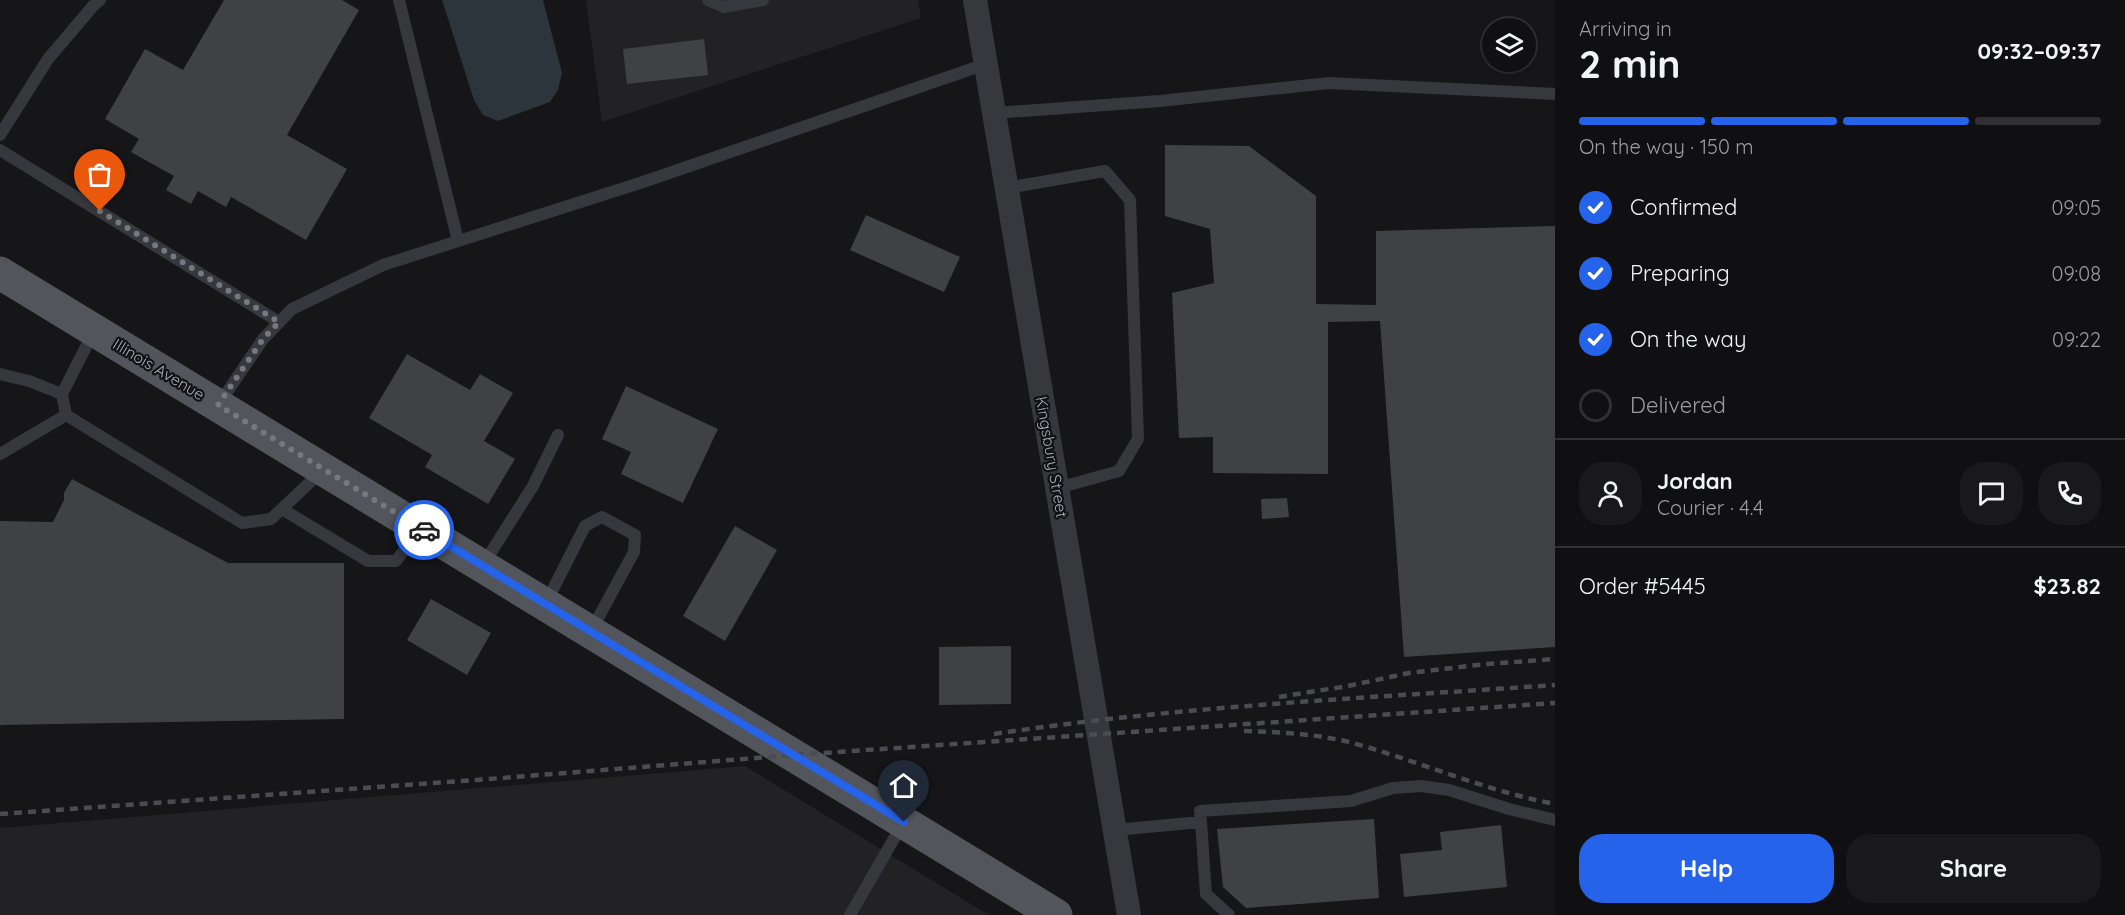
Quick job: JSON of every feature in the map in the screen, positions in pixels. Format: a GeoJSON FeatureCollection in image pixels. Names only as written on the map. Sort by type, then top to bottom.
{"type":"FeatureCollection","features":[{"type":"Feature","properties":{"kind":"main road","name":"Illinois Avenue"},"geometry":{"type":"LineString","coordinates":[[0,273],[1056,915]]}},
{"type":"Feature","properties":{"kind":"street","name":"Kingsbury Street"},"geometry":{"type":"LineString","coordinates":[[975,0],[1129,915]]}},
{"type":"Feature","properties":{"kind":"lane"},"geometry":{"type":"LineString","coordinates":[[0,135],[48,59],[100,0]]}},
{"type":"Feature","properties":{"kind":"lane"},"geometry":{"type":"LineString","coordinates":[[399,0],[458,241]]}},
{"type":"Feature","properties":{"kind":"lane"},"geometry":{"type":"LineString","coordinates":[[708,0],[724,7],[763,0]]}},
{"type":"Feature","properties":{"kind":"lane"},"geometry":{"type":"LineString","coordinates":[[218,405],[263,339],[292,309],[382,265],[643,182],[986,64]]}},
{"type":"Feature","properties":{"kind":"lane"},"geometry":{"type":"LineString","coordinates":[[994,113],[1160,101],[1329,83],[1555,94]]}},
{"type":"Feature","properties":{"kind":"lane"},"geometry":{"type":"LineString","coordinates":[[0,150],[279,322]]}},
{"type":"Feature","properties":{"kind":"lane"},"geometry":{"type":"LineString","coordinates":[[1007,188],[1105,171],[1130,200],[1138,439],[1119,471],[1058,488]]}},
{"type":"Feature","properties":{"kind":"lane"},"geometry":{"type":"LineString","coordinates":[[95,330],[62,394],[66,415],[242,523],[271,519],[324,470]]}},
{"type":"Feature","properties":{"kind":"lane"},"geometry":{"type":"LineString","coordinates":[[0,374],[29,381],[62,394]]}},
{"type":"Feature","properties":{"kind":"lane"},"geometry":{"type":"LineString","coordinates":[[0,454],[66,415]]}},
{"type":"Feature","properties":{"kind":"lane"},"geometry":{"type":"LineString","coordinates":[[483,566],[533,486],[558,435]]}},
{"type":"Feature","properties":{"kind":"lane"},"geometry":{"type":"LineString","coordinates":[[282,509],[368,561],[396,561],[421,528]]}},
{"type":"Feature","properties":{"kind":"lane"},"geometry":{"type":"LineString","coordinates":[[545,604],[585,526],[602,517],[635,535],[634,552],[591,632]]}},
{"type":"Feature","properties":{"kind":"lane"},"geometry":{"type":"LineString","coordinates":[[1229,915],[1206,894],[1200,811],[1351,801],[1393,788],[1421,786],[1449,790],[1509,809],[1555,819]]}},
{"type":"Feature","properties":{"kind":"lane"},"geometry":{"type":"LineString","coordinates":[[850,915],[904,822]]}},
{"type":"Feature","properties":{"kind":"lane"},"geometry":{"type":"LineString","coordinates":[[1115,830],[1201,822]]}},
{"type":"Feature","properties":{"kind":"shaded area"},"geometry":{"type":"Polygon","coordinates":[[[442,0],[543,0],[562,73],[558,90],[550,102],[498,121],[483,115],[474,100],[442,0]]]}},
{"type":"Feature","properties":{"kind":"shaded area"},"geometry":{"type":"Polygon","coordinates":[[[586,0],[918,0],[921,18],[602,122],[586,0]]]}},
{"type":"Feature","properties":{"kind":"shaded area"},"geometry":{"type":"Polygon","coordinates":[[[745,766],[989,915],[0,915],[0,828],[745,766]]]}},
{"type":"Feature","properties":{"kind":"building"},"geometry":{"type":"Polygon","coordinates":[[[224,0],[342,0],[359,10],[287,135],[347,169],[306,240],[231,197],[226,207],[198,191],[191,204],[166,190],[174,176],[131,152],[139,139],[105,119],[145,49],[183,70],[224,0]]]}},
{"type":"Feature","properties":{"kind":"building"},"geometry":{"type":"Polygon","coordinates":[[[704,39],[708,75],[627,84],[623,49],[704,39]]]}},
{"type":"Feature","properties":{"kind":"building"},"geometry":{"type":"Polygon","coordinates":[[[1165,145],[1249,146],[1316,196],[1316,304],[1376,305],[1376,231],[1555,226],[1555,647],[1404,657],[1380,321],[1328,322],[1328,474],[1213,473],[1213,437],[1179,438],[1172,293],[1214,283],[1210,229],[1165,216],[1165,145]]]}},
{"type":"Feature","properties":{"kind":"building"},"geometry":{"type":"Polygon","coordinates":[[[866,215],[960,257],[944,292],[850,250],[866,215]]]}},
{"type":"Feature","properties":{"kind":"building"},"geometry":{"type":"Polygon","coordinates":[[[407,354],[470,390],[480,374],[513,393],[484,441],[515,459],[488,504],[425,467],[432,455],[369,418],[407,354]]]}},
{"type":"Feature","properties":{"kind":"building"},"geometry":{"type":"Polygon","coordinates":[[[626,386],[718,429],[683,503],[621,474],[631,452],[602,439],[626,386]]]}},
{"type":"Feature","properties":{"kind":"building"},"geometry":{"type":"Polygon","coordinates":[[[72,479],[228,563],[344,563],[344,719],[0,725],[0,521],[53,522],[72,479]]]}},
{"type":"Feature","properties":{"kind":"building"},"geometry":{"type":"Polygon","coordinates":[[[1287,498],[1289,517],[1262,519],[1261,499],[1287,498]]]}},
{"type":"Feature","properties":{"kind":"building"},"geometry":{"type":"Polygon","coordinates":[[[735,526],[777,550],[725,641],[683,616],[735,526]]]}},
{"type":"Feature","properties":{"kind":"building"},"geometry":{"type":"Polygon","coordinates":[[[431,599],[491,633],[467,675],[407,640],[431,599]]]}},
{"type":"Feature","properties":{"kind":"building"},"geometry":{"type":"Polygon","coordinates":[[[1011,646],[1011,704],[939,705],[939,647],[1011,646]]]}},
{"type":"Feature","properties":{"kind":"building"},"geometry":{"type":"Polygon","coordinates":[[[1374,819],[1379,898],[1246,908],[1223,887],[1217,829],[1374,819]]]}},
{"type":"Feature","properties":{"kind":"building"},"geometry":{"type":"Polygon","coordinates":[[[1501,825],[1507,887],[1404,897],[1400,854],[1442,850],[1440,832],[1501,825]]]}},
{"type":"Feature","properties":{"kind":"railway"},"geometry":{"type":"LineString","coordinates":[[1279,697],[1409,673],[1555,659]]}},
{"type":"Feature","properties":{"kind":"railway"},"geometry":{"type":"LineString","coordinates":[[994,734],[1134,716],[1555,685]]}},
{"type":"Feature","properties":{"kind":"railway"},"geometry":{"type":"LineString","coordinates":[[0,814],[794,755],[1555,703]]}},
{"type":"Feature","properties":{"kind":"railway"},"geometry":{"type":"LineString","coordinates":[[1244,731],[1299,734],[1353,743],[1504,792],[1555,804]]}},
{"type":"Feature","properties":{"kind":"way so far"},"geometry":{"type":"LineString","coordinates":[[100,211],[279,322],[263,339],[218,405],[424,530]]}},
{"type":"Feature","properties":{"kind":"route"},"geometry":{"type":"LineString","coordinates":[[424,530],[904,822]]}}]}
